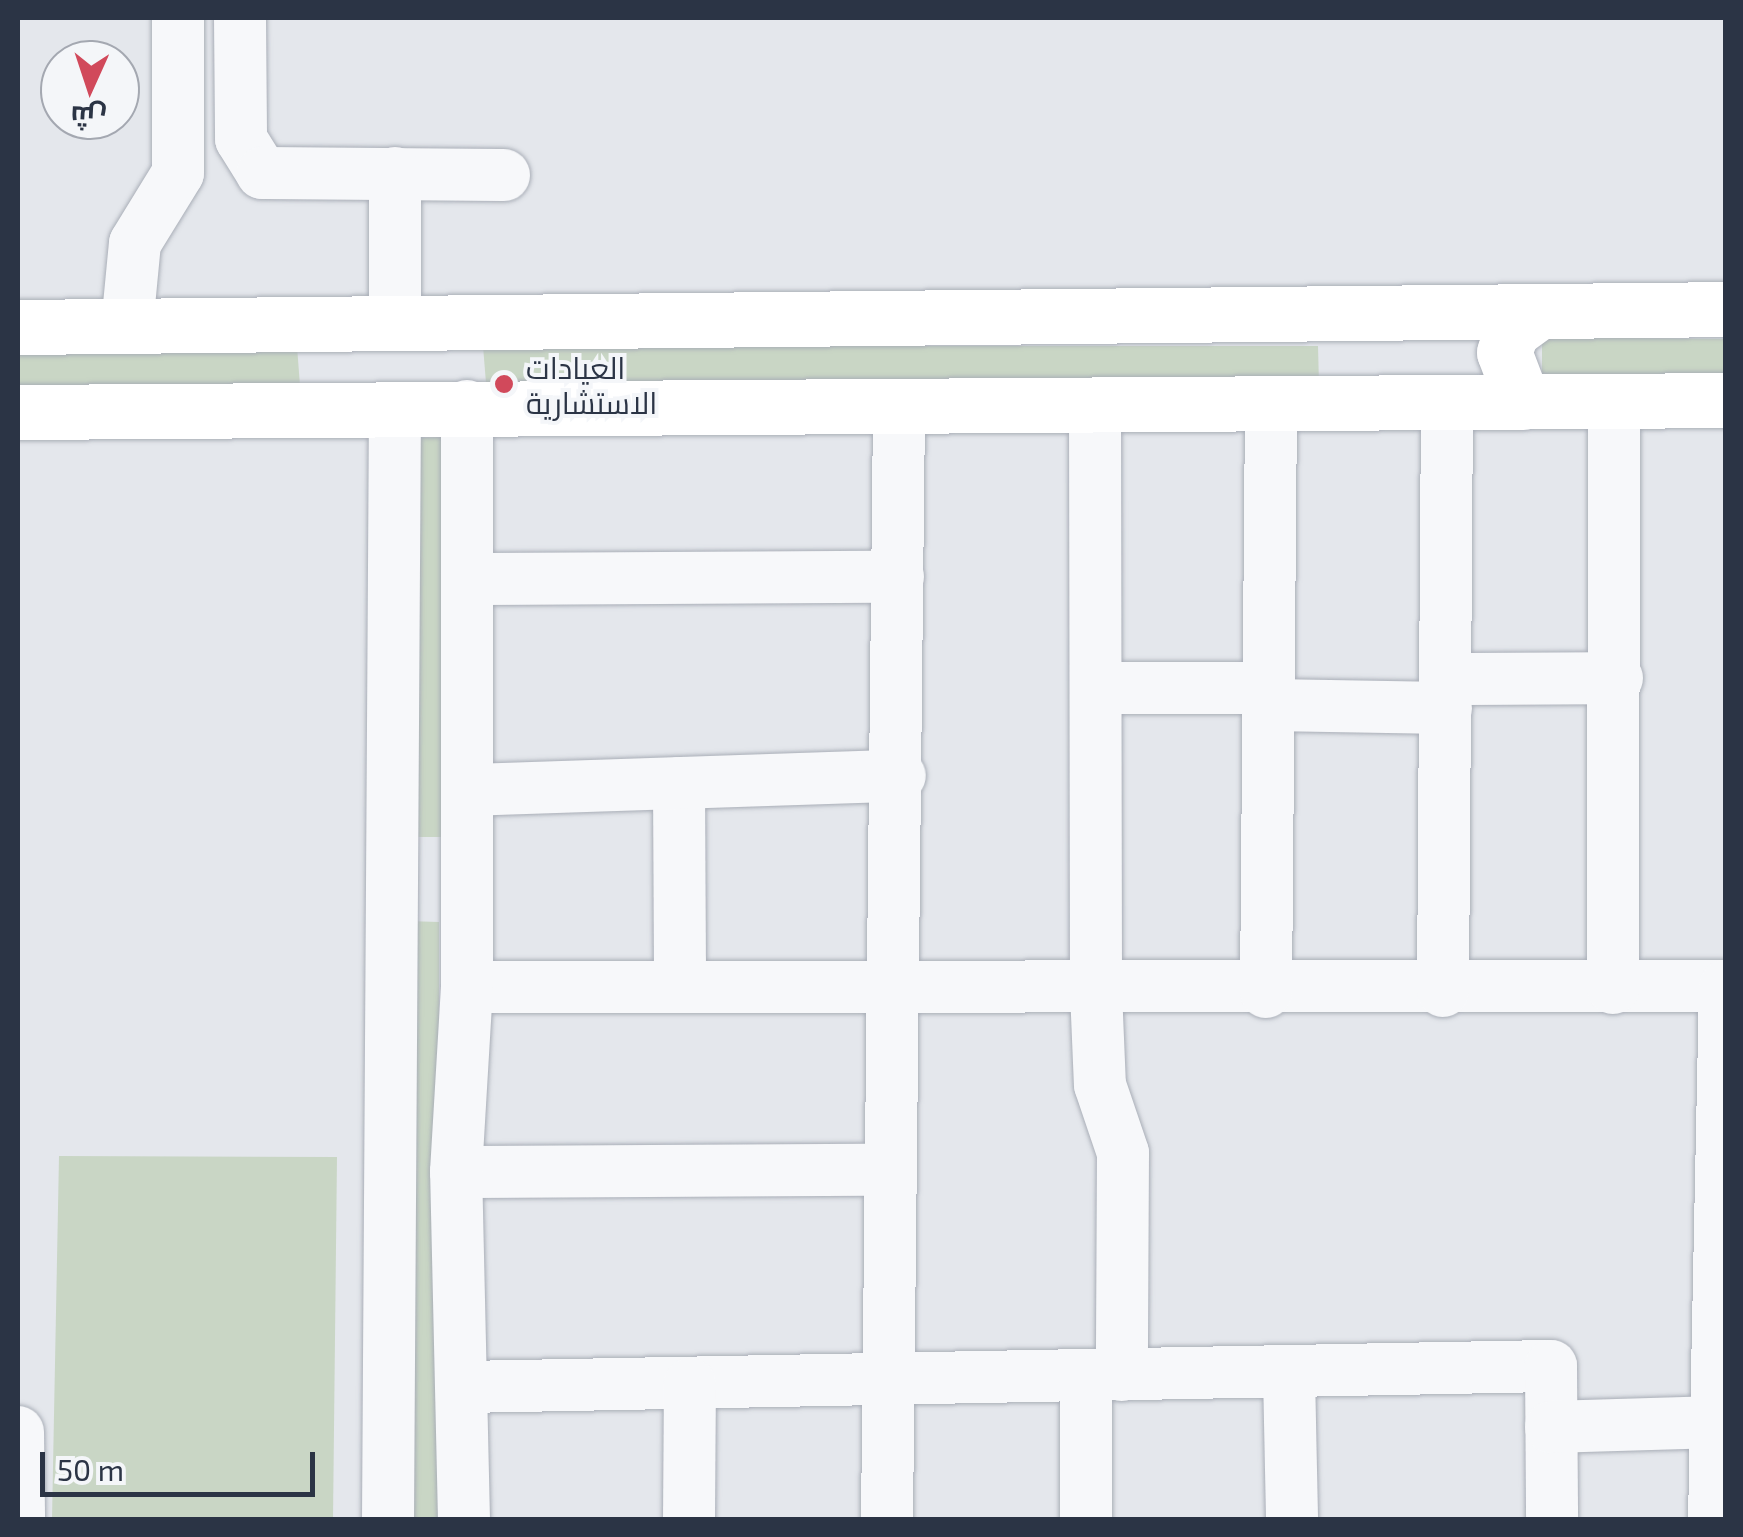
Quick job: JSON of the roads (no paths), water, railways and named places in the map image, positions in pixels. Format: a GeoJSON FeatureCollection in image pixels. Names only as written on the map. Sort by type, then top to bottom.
{"type":"FeatureCollection","features":[{"type":"Feature","properties":{"kind":"main road"},"geometry":{"type":"LineString","coordinates":[[18,327],[1726,309]]}},
{"type":"Feature","properties":{"kind":"main road"},"geometry":{"type":"LineString","coordinates":[[1523,402],[1504,352],[1520,322],[1540,311]]}},
{"type":"Feature","properties":{"kind":"main road"},"geometry":{"type":"LineString","coordinates":[[1334,402],[1363,361],[1340,312]]}},
{"type":"Feature","properties":{"kind":"main road"},"geometry":{"type":"LineString","coordinates":[[18,412],[1726,400]]}},
{"type":"Feature","properties":{"kind":"street"},"geometry":{"type":"LineString","coordinates":[[127,326],[136,242],[178,173],[178,18]]}},
{"type":"Feature","properties":{"kind":"street"},"geometry":{"type":"LineString","coordinates":[[240,18],[241,139],[262,174],[504,174]]}},
{"type":"Feature","properties":{"kind":"street"},"geometry":{"type":"LineString","coordinates":[[395,173],[395,323]]}},
{"type":"Feature","properties":{"kind":"street"},"geometry":{"type":"LineString","coordinates":[[1442,990],[1446,401]]}},
{"type":"Feature","properties":{"kind":"street"},"geometry":{"type":"LineString","coordinates":[[1613,988],[1618,678],[1614,402]]}},
{"type":"Feature","properties":{"kind":"street"},"geometry":{"type":"LineString","coordinates":[[1266,992],[1271,405]]}},
{"type":"Feature","properties":{"kind":"street"},"geometry":{"type":"LineString","coordinates":[[464,1520],[465,1387],[456,1172],[467,987],[467,406]]}},
{"type":"Feature","properties":{"kind":"street"},"geometry":{"type":"LineString","coordinates":[[1086,1520],[1104,1376],[1123,1153],[1100,1085],[1096,992],[1095,407]]}},
{"type":"Feature","properties":{"kind":"street"},"geometry":{"type":"LineString","coordinates":[[388,1520],[394,408]]}},
{"type":"Feature","properties":{"kind":"street"},"geometry":{"type":"LineString","coordinates":[[887,1520],[887,1170],[900,776],[899,408]]}},
{"type":"Feature","properties":{"kind":"street"},"geometry":{"type":"LineString","coordinates":[[467,579],[898,576]]}},
{"type":"Feature","properties":{"kind":"street"},"geometry":{"type":"LineString","coordinates":[[1096,688],[1270,696],[1447,694],[1618,678]]}},
{"type":"Feature","properties":{"kind":"street"},"geometry":{"type":"LineString","coordinates":[[469,790],[900,776]]}},
{"type":"Feature","properties":{"kind":"street"},"geometry":{"type":"LineString","coordinates":[[680,783],[680,985]]}},
{"type":"Feature","properties":{"kind":"street"},"geometry":{"type":"LineString","coordinates":[[389,884],[466,886]]}},
{"type":"Feature","properties":{"kind":"street"},"geometry":{"type":"LineString","coordinates":[[467,987],[892,986],[1266,992],[1725,986],[1725,1175],[1714,1520]]}},
{"type":"Feature","properties":{"kind":"street"},"geometry":{"type":"LineString","coordinates":[[456,1172],[887,1170]]}},
{"type":"Feature","properties":{"kind":"street"},"geometry":{"type":"LineString","coordinates":[[465,1387],[1552,1366],[1552,1520]]}},
{"type":"Feature","properties":{"kind":"street"},"geometry":{"type":"LineString","coordinates":[[1289,1374],[1292,1520]]}},
{"type":"Feature","properties":{"kind":"street"},"geometry":{"type":"LineString","coordinates":[[689,1520],[690,1384]]}},
{"type":"Feature","properties":{"kind":"street"},"geometry":{"type":"LineString","coordinates":[[1551,1427],[1720,1393]]}},
{"type":"Feature","properties":{"kind":"street"},"geometry":{"type":"LineString","coordinates":[[18,1432],[19,1520]]}},
{"type":"Feature","properties":{"kind":"place","name":"العيادات الاستشارية"},"geometry":{"type":"Point","coordinates":[504,384]}}]}
